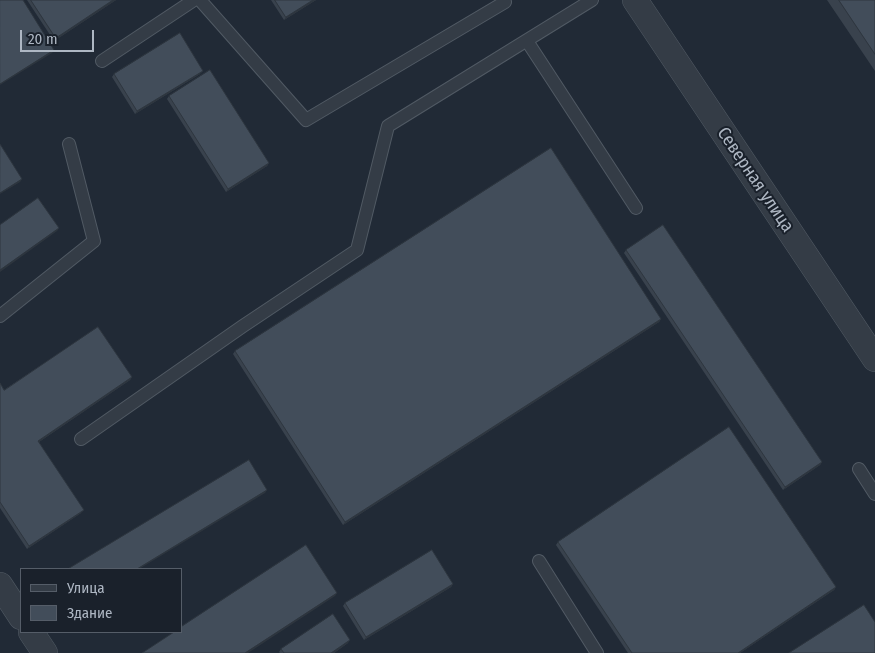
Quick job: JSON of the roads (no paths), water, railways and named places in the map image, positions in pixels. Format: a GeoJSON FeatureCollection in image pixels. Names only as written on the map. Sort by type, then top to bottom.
{"type":"FeatureCollection","features":[{"type":"Feature","properties":{"kind":"street","name":"Северная улица"},"geometry":{"type":"LineString","coordinates":[[635,0],[875,359]]}},
{"type":"Feature","properties":{"kind":"street"},"geometry":{"type":"LineString","coordinates":[[0,585],[20,615]]}},
{"type":"Feature","properties":{"kind":"street"},"geometry":{"type":"LineString","coordinates":[[32,633],[45,653]]}},
{"type":"Feature","properties":{"kind":"lane"},"geometry":{"type":"LineString","coordinates":[[102,62],[194,0]]}},
{"type":"Feature","properties":{"kind":"lane"},"geometry":{"type":"LineString","coordinates":[[200,0],[306,120],[506,1]]}},
{"type":"Feature","properties":{"kind":"lane"},"geometry":{"type":"LineString","coordinates":[[81,439],[243,326],[357,250],[388,126],[592,0]]}},
{"type":"Feature","properties":{"kind":"lane"},"geometry":{"type":"LineString","coordinates":[[527,41],[636,208]]}},
{"type":"Feature","properties":{"kind":"lane"},"geometry":{"type":"LineString","coordinates":[[0,316],[94,241],[69,144]]}},
{"type":"Feature","properties":{"kind":"lane"},"geometry":{"type":"LineString","coordinates":[[860,469],[875,494]]}},
{"type":"Feature","properties":{"kind":"lane"},"geometry":{"type":"LineString","coordinates":[[539,561],[597,653]]}}]}
